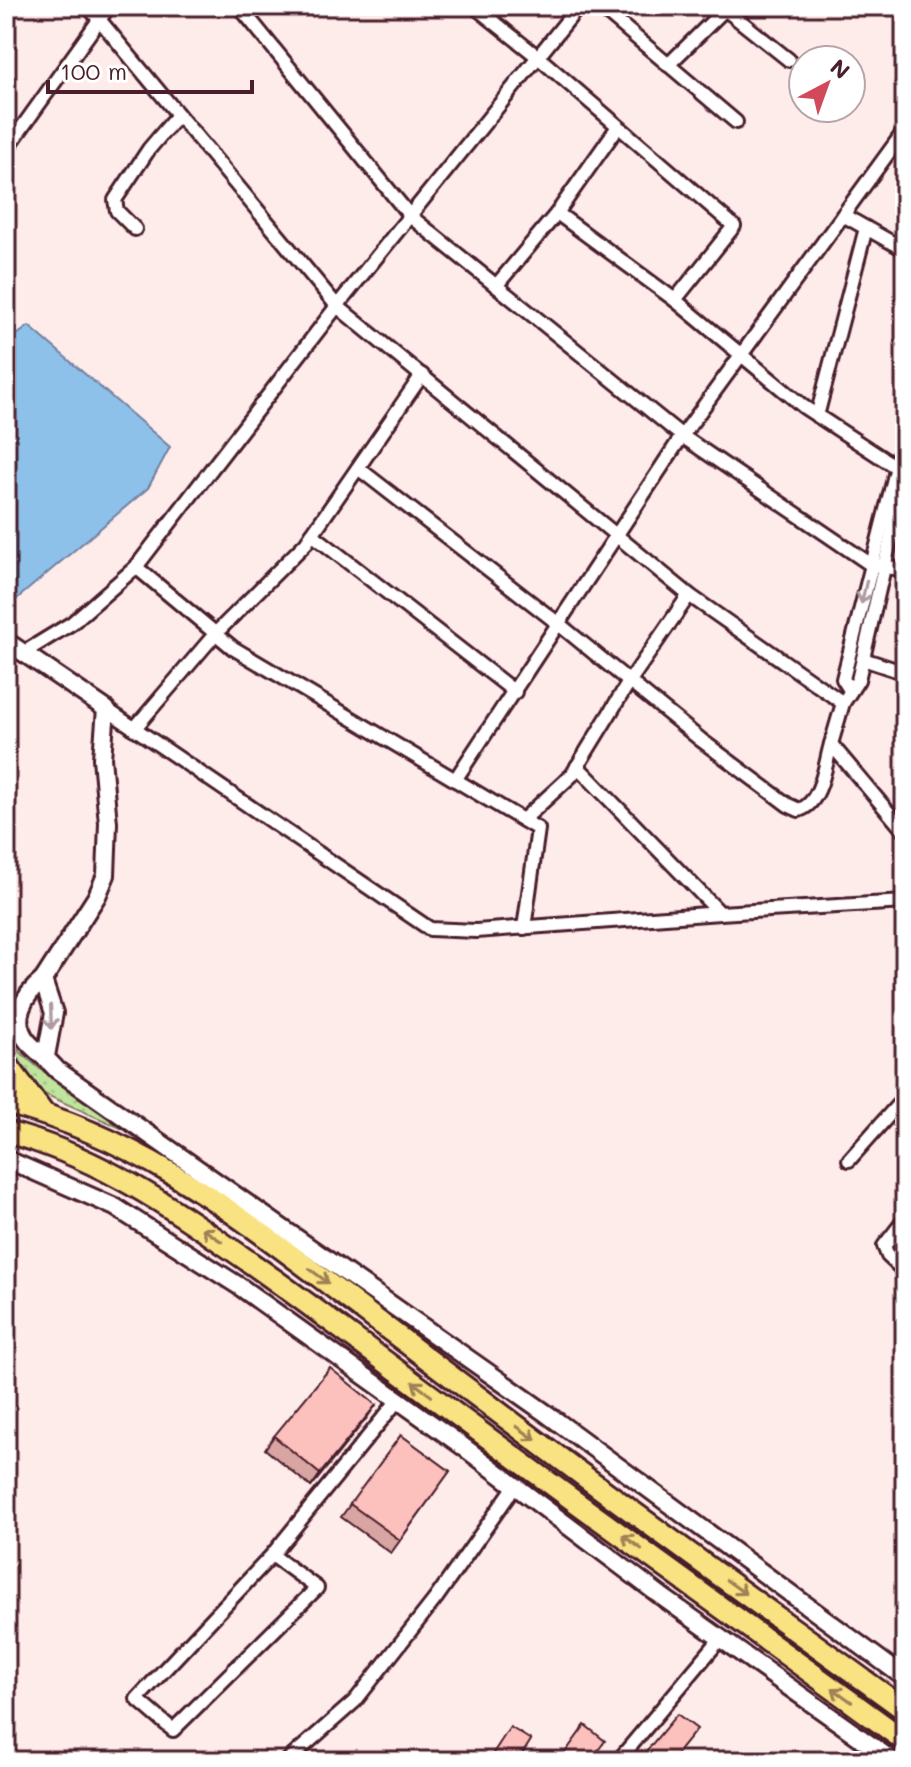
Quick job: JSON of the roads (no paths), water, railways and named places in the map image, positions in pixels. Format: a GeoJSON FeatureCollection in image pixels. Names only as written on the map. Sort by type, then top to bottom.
{"type":"FeatureCollection","features":[{"type":"Feature","properties":{"kind":"highway"},"geometry":{"type":"LineString","coordinates":[[6,1063],[43,1113]]}},
{"type":"Feature","properties":{"kind":"highway"},"geometry":{"type":"LineString","coordinates":[[6,1103],[43,1113],[113,1140],[156,1162],[249,1224],[519,1428],[905,1710]]}},
{"type":"Feature","properties":{"kind":"highway"},"geometry":{"type":"LineString","coordinates":[[6,1132],[36,1139],[94,1163],[183,1215],[905,1741]]}},
{"type":"Feature","properties":{"kind":"street"},"geometry":{"type":"LineString","coordinates":[[88,6],[337,306],[689,595],[843,703]]}},
{"type":"Feature","properties":{"kind":"street"},"geometry":{"type":"LineString","coordinates":[[6,150],[109,6]]}},
{"type":"Feature","properties":{"kind":"street"},"geometry":{"type":"LineString","coordinates":[[474,6],[538,57],[734,226],[675,300]]}},
{"type":"Feature","properties":{"kind":"street"},"geometry":{"type":"LineString","coordinates":[[23,653],[72,623],[136,567],[337,306],[579,6]]}},
{"type":"Feature","properties":{"kind":"street"},"geometry":{"type":"LineString","coordinates":[[599,6],[736,122]]}},
{"type":"Feature","properties":{"kind":"street"},"geometry":{"type":"LineString","coordinates":[[244,8],[410,216],[682,436],[870,564],[905,570]]}},
{"type":"Feature","properties":{"kind":"street"},"geometry":{"type":"LineString","coordinates":[[668,65],[725,9],[787,58]]}},
{"type":"Feature","properties":{"kind":"street"},"geometry":{"type":"LineString","coordinates":[[135,229],[117,211],[115,200],[149,149],[178,115]]}},
{"type":"Feature","properties":{"kind":"street"},"geometry":{"type":"LineString","coordinates":[[496,286],[557,213],[617,128]]}},
{"type":"Feature","properties":{"kind":"street"},"geometry":{"type":"LineString","coordinates":[[455,780],[682,436],[905,130]]}},
{"type":"Feature","properties":{"kind":"street"},"geometry":{"type":"LineString","coordinates":[[557,213],[675,300],[817,416],[902,473]]}},
{"type":"Feature","properties":{"kind":"street"},"geometry":{"type":"LineString","coordinates":[[843,215],[905,250]]}},
{"type":"Feature","properties":{"kind":"street"},"geometry":{"type":"LineString","coordinates":[[817,416],[866,228]]}},
{"type":"Feature","properties":{"kind":"street"},"geometry":{"type":"LineString","coordinates":[[134,729],[216,633],[312,534],[422,375]]}},
{"type":"Feature","properties":{"kind":"street"},"geometry":{"type":"LineString","coordinates":[[358,468],[560,625],[701,740],[799,810],[806,808],[816,795],[843,703],[858,680],[885,565],[902,473],[905,435]]}},
{"type":"Feature","properties":{"kind":"street"},"geometry":{"type":"LineString","coordinates":[[850,690],[843,679],[870,564],[902,473]]}},
{"type":"Feature","properties":{"kind":"street"},"geometry":{"type":"LineString","coordinates":[[312,534],[515,692]]}},
{"type":"Feature","properties":{"kind":"street"},"geometry":{"type":"LineString","coordinates":[[136,567],[233,648],[538,829],[524,928]]}},
{"type":"Feature","properties":{"kind":"street"},"geometry":{"type":"LineString","coordinates":[[523,820],[572,775],[629,682],[689,595]]}},
{"type":"Feature","properties":{"kind":"street"},"geometry":{"type":"LineString","coordinates":[[6,641],[430,929],[476,931],[905,902]]}},
{"type":"Feature","properties":{"kind":"street"},"geometry":{"type":"LineString","coordinates":[[863,659],[905,673]]}},
{"type":"Feature","properties":{"kind":"street"},"geometry":{"type":"LineString","coordinates":[[106,709],[102,758],[108,823],[106,875],[97,896],[43,980],[29,992],[20,1011],[20,1030],[29,1044],[46,1056],[57,1070],[547,1414],[905,1678]]}},
{"type":"Feature","properties":{"kind":"street"},"geometry":{"type":"LineString","coordinates":[[831,744],[905,832]]}},
{"type":"Feature","properties":{"kind":"street"},"geometry":{"type":"LineString","coordinates":[[577,766],[720,913]]}},
{"type":"Feature","properties":{"kind":"street"},"geometry":{"type":"LineString","coordinates":[[43,980],[54,1013],[46,1056]]}},
{"type":"Feature","properties":{"kind":"street"},"geometry":{"type":"LineString","coordinates":[[849,1160],[905,1097]]}},
{"type":"Feature","properties":{"kind":"street"},"geometry":{"type":"LineString","coordinates":[[6,1159],[115,1207],[239,1286],[893,1761]]}},
{"type":"Feature","properties":{"kind":"street"},"geometry":{"type":"LineString","coordinates":[[905,1219],[884,1246],[888,1256],[905,1272]]}},
{"type":"Feature","properties":{"kind":"street"},"geometry":{"type":"LineString","coordinates":[[272,1555],[317,1588],[173,1730],[137,1699],[272,1555],[398,1400]]}},
{"type":"Feature","properties":{"kind":"street"},"geometry":{"type":"LineString","coordinates":[[287,1761],[355,1701],[436,1598],[515,1486]]}},
{"type":"Feature","properties":{"kind":"street"},"geometry":{"type":"LineString","coordinates":[[618,1761],[721,1638]]}},
{"type":"Feature","properties":{"kind":"water"},"geometry":{"type":"Polygon","coordinates":[[[29,326],[170,447],[148,488],[12,603],[6,602],[6,343],[29,326]]]}}]}
